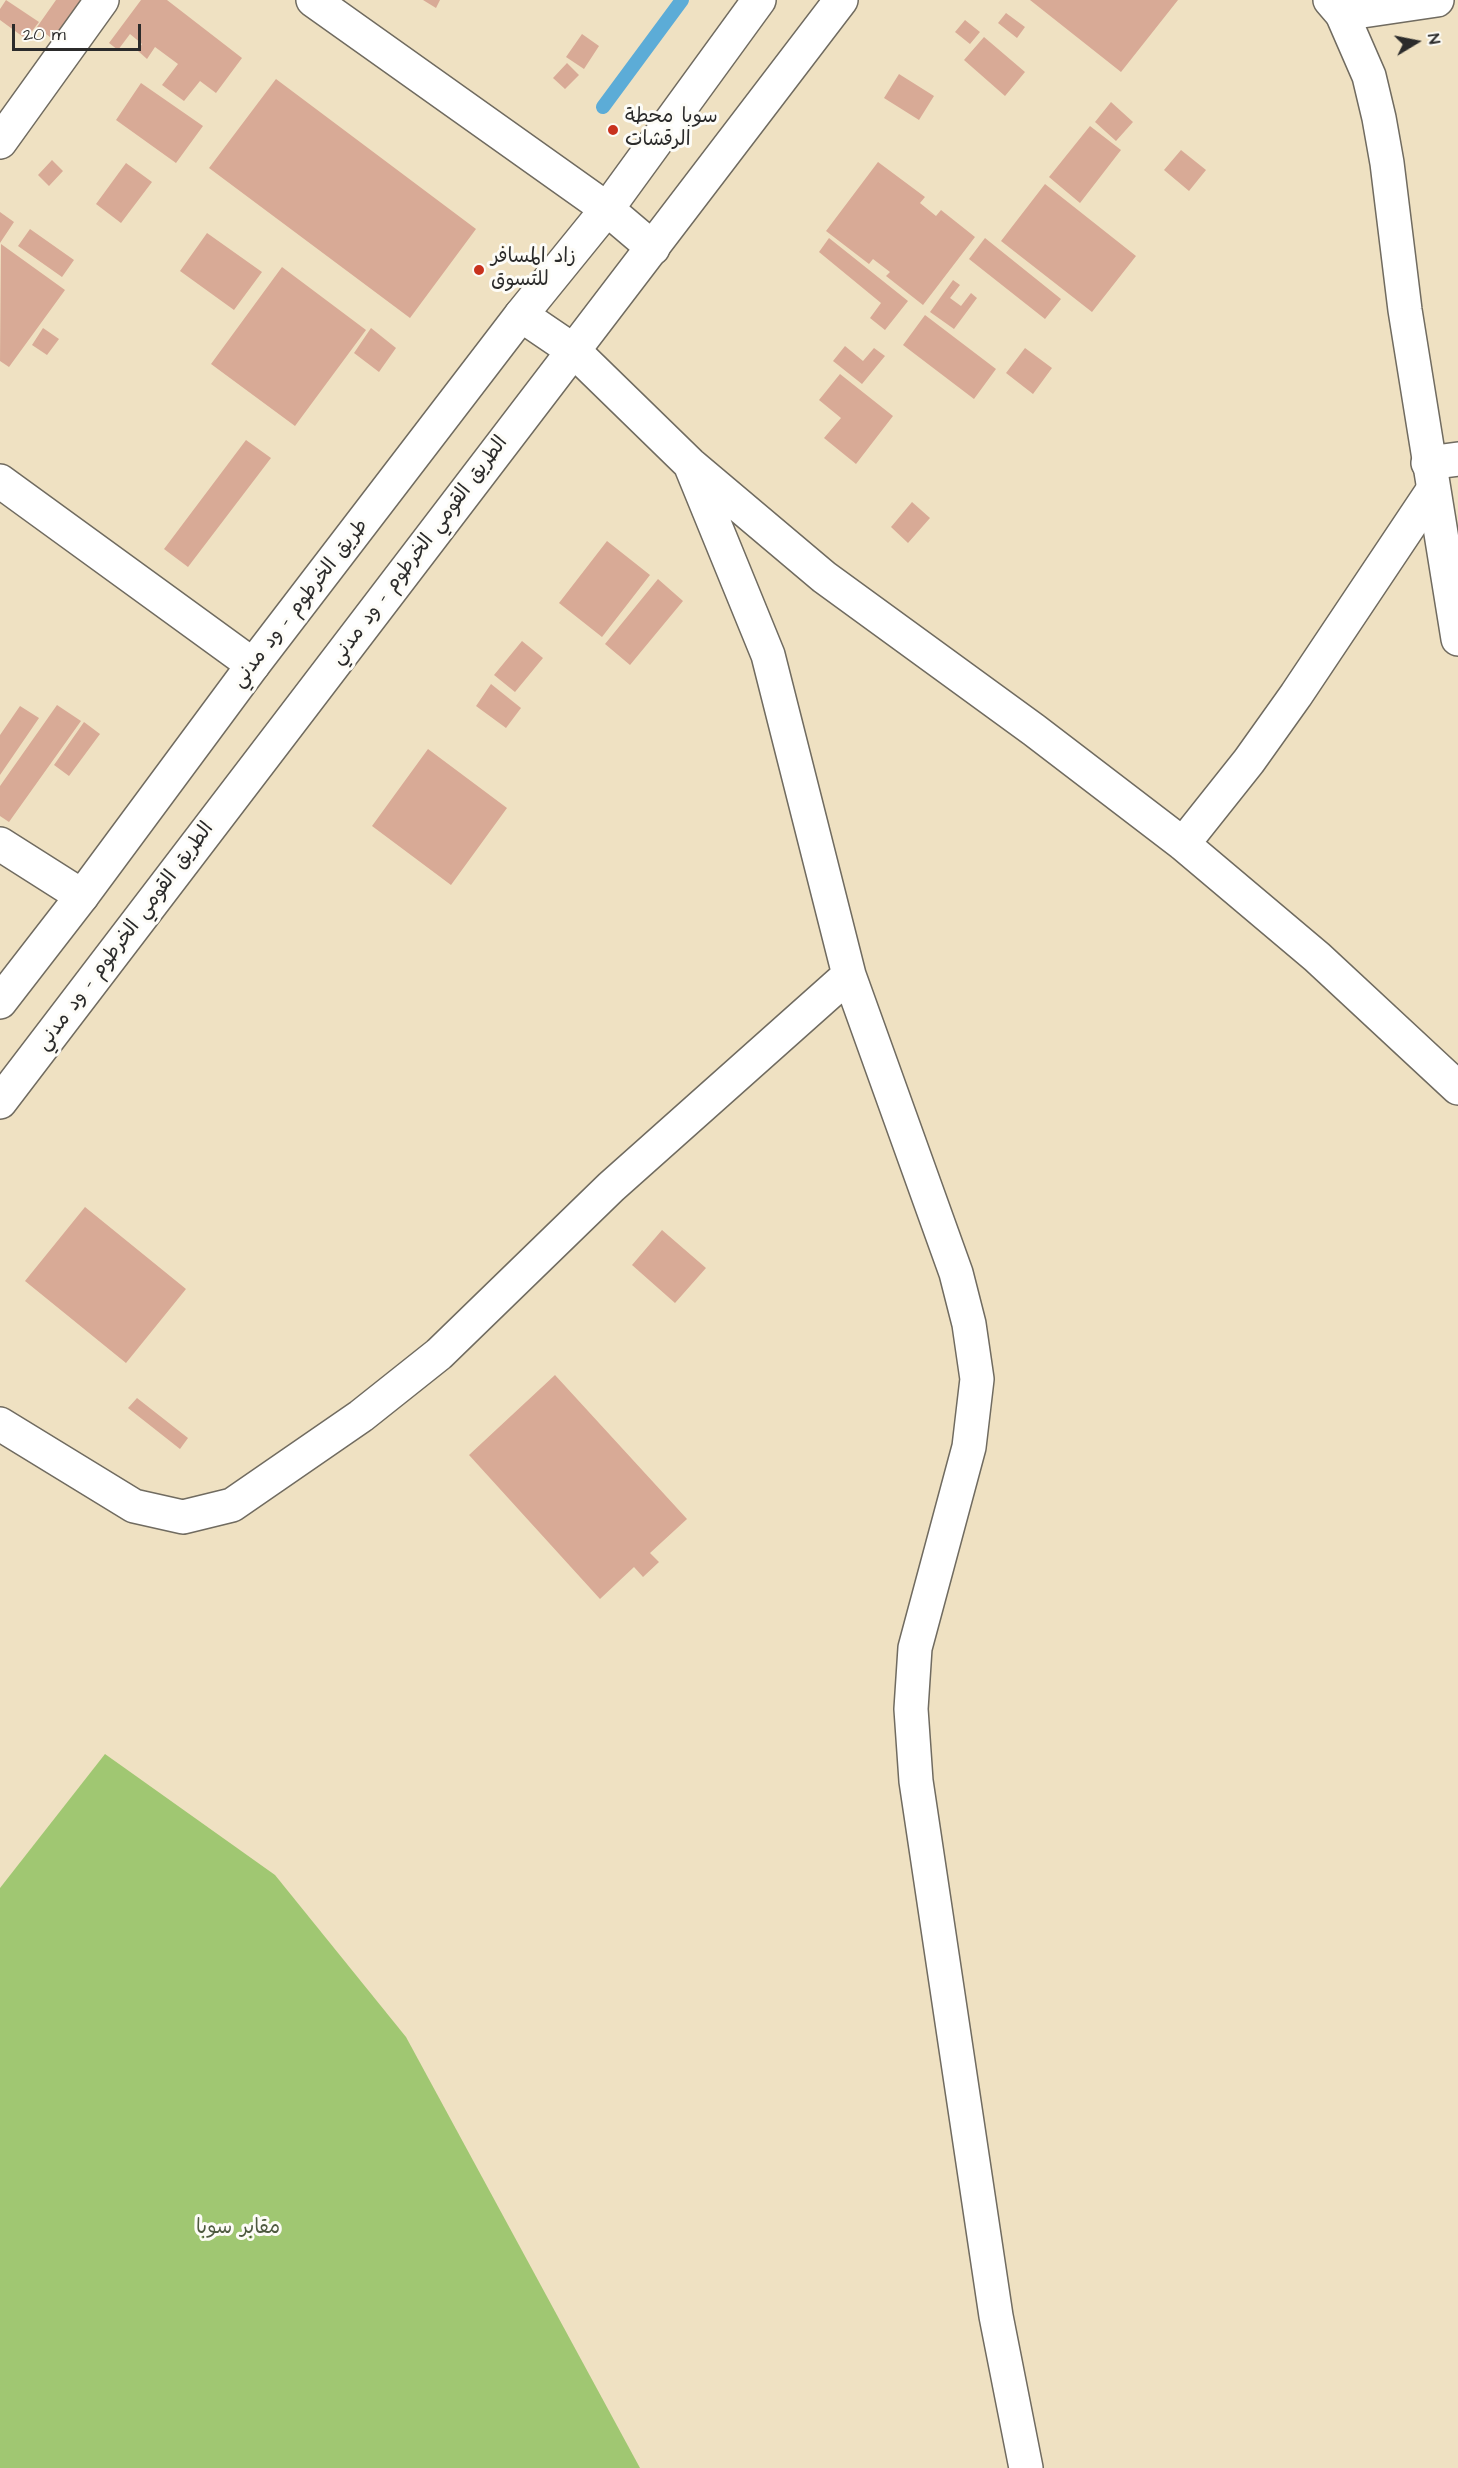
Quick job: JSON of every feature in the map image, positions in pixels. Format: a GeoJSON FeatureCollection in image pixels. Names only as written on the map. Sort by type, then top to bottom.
{"type":"FeatureCollection","features":[{"type":"Feature","properties":{"kind":"main road"},"geometry":{"type":"LineString","coordinates":[[0,142],[102,0]]}},
{"type":"Feature","properties":{"kind":"main road"},"geometry":{"type":"LineString","coordinates":[[313,0],[607,209],[653,249]]}},
{"type":"Feature","properties":{"kind":"main road"},"geometry":{"type":"LineString","coordinates":[[607,209],[759,0]]}},
{"type":"Feature","properties":{"kind":"main road","name":"الطريق القومي الخرطوم - ود مدني"},"geometry":{"type":"LineString","coordinates":[[0,1102],[841,0]]}},
{"type":"Feature","properties":{"kind":"main road"},"geometry":{"type":"LineString","coordinates":[[1437,0],[1336,7],[1369,76],[1385,152],[1405,310],[1440,471],[1458,639]]}},
{"type":"Feature","properties":{"kind":"main road","name":"طريق الخرطوم - ود مدني"},"geometry":{"type":"LineString","coordinates":[[0,1002],[82,896],[253,665],[521,315],[607,209]]}},
{"type":"Feature","properties":{"kind":"main road"},"geometry":{"type":"LineString","coordinates":[[521,315],[574,351],[690,464],[824,577],[1034,730],[1183,844],[1317,957],[1458,1088]]}},
{"type":"Feature","properties":{"kind":"main road"},"geometry":{"type":"LineString","coordinates":[[690,464],[768,655],[849,975],[956,1273],[969,1324],[977,1379],[969,1447],[915,1648],[910,1709],[916,1780],[994,2305],[1026,2468]]}},
{"type":"Feature","properties":{"kind":"main road"},"geometry":{"type":"LineString","coordinates":[[1183,844],[1249,761],[1296,695],[1440,471]]}},
{"type":"Feature","properties":{"kind":"main road"},"geometry":{"type":"LineString","coordinates":[[0,481],[253,665]]}},
{"type":"Feature","properties":{"kind":"main road"},"geometry":{"type":"LineString","coordinates":[[0,844],[82,896]]}},
{"type":"Feature","properties":{"kind":"main road"},"geometry":{"type":"LineString","coordinates":[[0,1424],[134,1506],[183,1517],[232,1505],[361,1416],[439,1354],[611,1187],[849,975]]}},
{"type":"Feature","properties":{"kind":"green space","name":"مقابر سوبا"},"geometry":{"type":"Polygon","coordinates":[[[105,1754],[275,1875],[406,2037],[640,2468],[0,2468],[0,1888],[105,1754]]]}},
{"type":"Feature","properties":{"kind":"building"},"geometry":{"type":"Polygon","coordinates":[[[6,0],[39,22],[26,39],[0,20],[0,9],[6,0]]]}},
{"type":"Feature","properties":{"kind":"building"},"geometry":{"type":"Polygon","coordinates":[[[56,0],[91,0],[59,44],[37,27],[56,0]]]}},
{"type":"Feature","properties":{"kind":"building"},"geometry":{"type":"Polygon","coordinates":[[[141,0],[167,0],[242,58],[216,93],[200,81],[184,101],[162,85],[178,64],[155,47],[147,59],[138,51],[142,44],[130,34],[118,50],[109,43],[141,0]]]}},
{"type":"Feature","properties":{"kind":"building"},"geometry":{"type":"Polygon","coordinates":[[[423,0],[440,0],[436,8],[423,0]]]}},
{"type":"Feature","properties":{"kind":"building"},"geometry":{"type":"Polygon","coordinates":[[[1030,0],[1178,0],[1121,72],[1030,0]]]}},
{"type":"Feature","properties":{"kind":"building"},"geometry":{"type":"Polygon","coordinates":[[[1006,13],[1025,27],[1017,38],[998,23],[1006,13]]]}},
{"type":"Feature","properties":{"kind":"building"},"geometry":{"type":"Polygon","coordinates":[[[965,20],[980,32],[970,44],[955,32],[965,20]]]}},
{"type":"Feature","properties":{"kind":"building"},"geometry":{"type":"Polygon","coordinates":[[[582,34],[599,46],[584,69],[566,57],[582,34]]]}},
{"type":"Feature","properties":{"kind":"building"},"geometry":{"type":"Polygon","coordinates":[[[984,37],[1025,72],[1005,96],[964,60],[984,37]]]}},
{"type":"Feature","properties":{"kind":"building"},"geometry":{"type":"Polygon","coordinates":[[[567,63],[579,75],[565,89],[553,78],[567,63]]]}},
{"type":"Feature","properties":{"kind":"building"},"geometry":{"type":"Polygon","coordinates":[[[899,74],[934,96],[919,120],[884,98],[899,74]]]}},
{"type":"Feature","properties":{"kind":"building"},"geometry":{"type":"Polygon","coordinates":[[[276,79],[476,229],[410,318],[209,168],[276,79]]]}},
{"type":"Feature","properties":{"kind":"building"},"geometry":{"type":"Polygon","coordinates":[[[141,83],[203,126],[176,163],[116,120],[141,83]]]}},
{"type":"Feature","properties":{"kind":"building"},"geometry":{"type":"Polygon","coordinates":[[[1111,102],[1133,122],[1116,141],[1095,122],[1111,102]]]}},
{"type":"Feature","properties":{"kind":"building"},"geometry":{"type":"Polygon","coordinates":[[[1090,126],[1121,150],[1080,203],[1049,177],[1090,126]]]}},
{"type":"Feature","properties":{"kind":"building"},"geometry":{"type":"Polygon","coordinates":[[[1181,150],[1206,170],[1189,191],[1164,170],[1181,150]]]}},
{"type":"Feature","properties":{"kind":"building"},"geometry":{"type":"Polygon","coordinates":[[[52,160],[63,171],[49,186],[38,175],[52,160]]]}},
{"type":"Feature","properties":{"kind":"building"},"geometry":{"type":"Polygon","coordinates":[[[878,162],[925,197],[920,203],[936,216],[941,210],[975,237],[923,305],[886,276],[890,272],[873,259],[869,264],[826,231],[878,162]]]}},
{"type":"Feature","properties":{"kind":"building"},"geometry":{"type":"Polygon","coordinates":[[[126,163],[152,182],[121,223],[96,204],[126,163]]]}},
{"type":"Feature","properties":{"kind":"building"},"geometry":{"type":"Polygon","coordinates":[[[1045,184],[1136,256],[1092,312],[1001,241],[1045,184]]]}},
{"type":"Feature","properties":{"kind":"building"},"geometry":{"type":"Polygon","coordinates":[[[0,212],[14,222],[0,243],[0,212]]]}},
{"type":"Feature","properties":{"kind":"building"},"geometry":{"type":"Polygon","coordinates":[[[30,229],[74,260],[62,277],[18,246],[30,229]]]}},
{"type":"Feature","properties":{"kind":"building"},"geometry":{"type":"Polygon","coordinates":[[[207,233],[262,272],[234,310],[180,271],[207,233]]]}},
{"type":"Feature","properties":{"kind":"building"},"geometry":{"type":"Polygon","coordinates":[[[829,238],[908,301],[885,330],[870,318],[881,303],[819,252],[829,238]]]}},
{"type":"Feature","properties":{"kind":"building"},"geometry":{"type":"Polygon","coordinates":[[[985,238],[1061,299],[1045,319],[969,259],[985,238]]]}},
{"type":"Feature","properties":{"kind":"building"},"geometry":{"type":"Polygon","coordinates":[[[1,244],[65,290],[9,367],[0,361],[1,244]]]}},
{"type":"Feature","properties":{"kind":"building"},"geometry":{"type":"Polygon","coordinates":[[[282,267],[366,330],[295,426],[211,364],[282,267]]]}},
{"type":"Feature","properties":{"kind":"building"},"geometry":{"type":"Polygon","coordinates":[[[953,280],[960,285],[950,298],[961,306],[971,293],[977,298],[954,329],[930,312],[953,280]]]}},
{"type":"Feature","properties":{"kind":"building"},"geometry":{"type":"Polygon","coordinates":[[[925,315],[996,369],[974,399],[903,345],[925,315]]]}},
{"type":"Feature","properties":{"kind":"building"},"geometry":{"type":"Polygon","coordinates":[[[43,328],[59,339],[47,355],[32,345],[43,328]]]}},
{"type":"Feature","properties":{"kind":"building"},"geometry":{"type":"Polygon","coordinates":[[[371,328],[396,348],[379,372],[354,353],[371,328]]]}},
{"type":"Feature","properties":{"kind":"building"},"geometry":{"type":"Polygon","coordinates":[[[845,346],[863,361],[874,348],[885,356],[862,384],[833,361],[845,346]]]}},
{"type":"Feature","properties":{"kind":"building"},"geometry":{"type":"Polygon","coordinates":[[[1025,348],[1052,368],[1033,394],[1006,373],[1025,348]]]}},
{"type":"Feature","properties":{"kind":"building"},"geometry":{"type":"Polygon","coordinates":[[[840,374],[893,416],[856,464],[824,438],[841,418],[819,400],[840,374]]]}},
{"type":"Feature","properties":{"kind":"building"},"geometry":{"type":"Polygon","coordinates":[[[246,440],[271,458],[188,567],[164,549],[246,440]]]}},
{"type":"Feature","properties":{"kind":"building"},"geometry":{"type":"Polygon","coordinates":[[[912,502],[930,518],[908,543],[891,527],[912,502]]]}},
{"type":"Feature","properties":{"kind":"building"},"geometry":{"type":"Polygon","coordinates":[[[607,541],[650,575],[602,637],[559,603],[607,541]]]}},
{"type":"Feature","properties":{"kind":"building"},"geometry":{"type":"Polygon","coordinates":[[[658,579],[683,601],[630,665],[605,644],[658,579]]]}},
{"type":"Feature","properties":{"kind":"building"},"geometry":{"type":"Polygon","coordinates":[[[522,641],[543,658],[515,692],[494,675],[522,641]]]}},
{"type":"Feature","properties":{"kind":"building"},"geometry":{"type":"Polygon","coordinates":[[[491,684],[521,708],[506,728],[476,706],[491,684]]]}},
{"type":"Feature","properties":{"kind":"building"},"geometry":{"type":"Polygon","coordinates":[[[57,705],[81,721],[9,822],[0,816],[0,786],[57,705]]]}},
{"type":"Feature","properties":{"kind":"building"},"geometry":{"type":"Polygon","coordinates":[[[20,706],[39,718],[0,775],[0,735],[20,706]]]}},
{"type":"Feature","properties":{"kind":"building"},"geometry":{"type":"Polygon","coordinates":[[[84,722],[100,734],[69,776],[54,765],[84,722]]]}},
{"type":"Feature","properties":{"kind":"building"},"geometry":{"type":"Polygon","coordinates":[[[428,749],[507,808],[451,885],[372,826],[428,749]]]}},
{"type":"Feature","properties":{"kind":"building"},"geometry":{"type":"Polygon","coordinates":[[[85,1207],[186,1289],[126,1363],[25,1281],[85,1207]]]}},
{"type":"Feature","properties":{"kind":"building"},"geometry":{"type":"Polygon","coordinates":[[[662,1230],[706,1268],[675,1303],[632,1265],[662,1230]]]}},
{"type":"Feature","properties":{"kind":"building"},"geometry":{"type":"Polygon","coordinates":[[[555,1375],[687,1519],[650,1553],[659,1562],[643,1577],[634,1567],[600,1599],[469,1455],[555,1375]]]}},
{"type":"Feature","properties":{"kind":"building"},"geometry":{"type":"Polygon","coordinates":[[[137,1398],[188,1438],[180,1449],[128,1408],[137,1398]]]}},
{"type":"Feature","properties":{"kind":"waterway"},"geometry":{"type":"LineString","coordinates":[[603,107],[682,0]]}},
{"type":"Feature","properties":{"kind":"place","name":"سوبا محطة الرقشات"},"geometry":{"type":"Point","coordinates":[613,130]}},
{"type":"Feature","properties":{"kind":"place","name":"زاد المسافر للتسوق"},"geometry":{"type":"Point","coordinates":[479,270]}}]}
